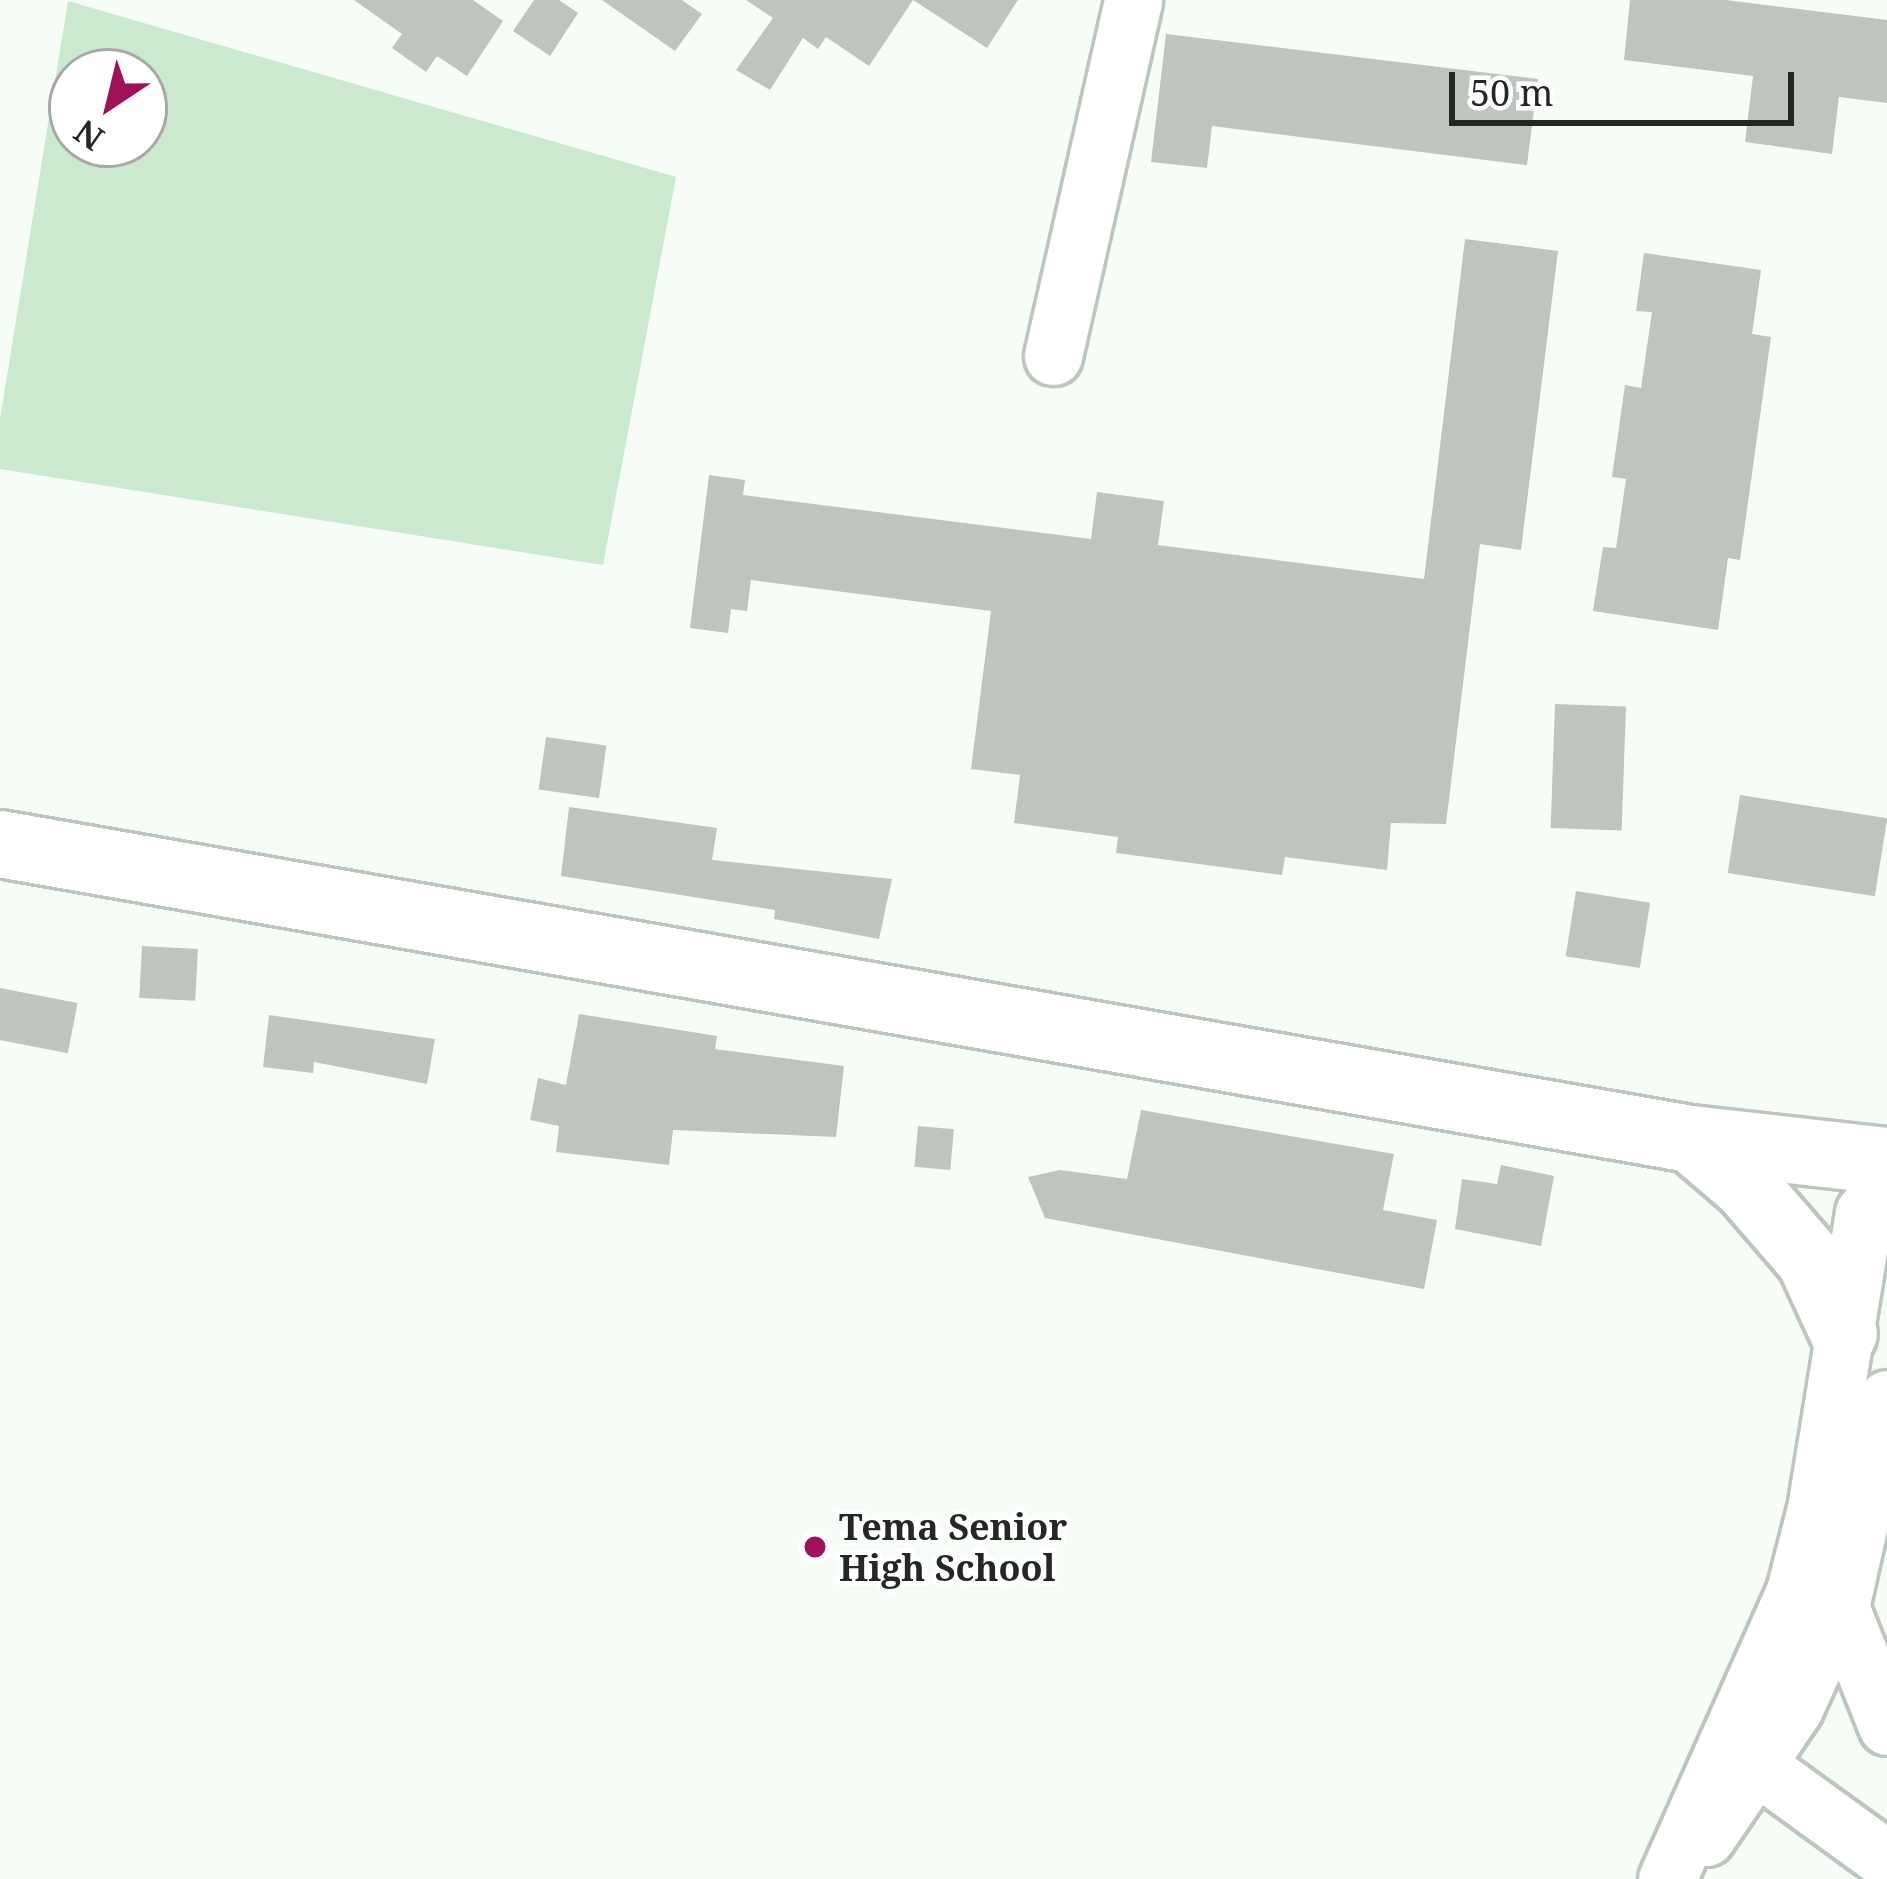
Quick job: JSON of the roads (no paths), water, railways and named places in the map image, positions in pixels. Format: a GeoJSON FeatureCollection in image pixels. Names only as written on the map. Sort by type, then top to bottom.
{"type":"FeatureCollection","features":[{"type":"Feature","properties":{"kind":"main road"},"geometry":{"type":"LineString","coordinates":[[0,844],[1690,1139],[1887,1161]]}},
{"type":"Feature","properties":{"kind":"main road"},"geometry":{"type":"LineString","coordinates":[[1690,1139],[1746,1186],[1810,1260],[1844,1334]]}},
{"type":"Feature","properties":{"kind":"street"},"geometry":{"type":"LineString","coordinates":[[1053,356],[1133,0]]}},
{"type":"Feature","properties":{"kind":"street"},"geometry":{"type":"LineString","coordinates":[[1742,1754],[1807,1553],[1864,1213],[1887,1184]]}},
{"type":"Feature","properties":{"kind":"street"},"geometry":{"type":"LineString","coordinates":[[1671,1879],[1742,1754],[1840,1607],[1887,1399]]}},
{"type":"Feature","properties":{"kind":"street"},"geometry":{"type":"LineString","coordinates":[[1840,1607],[1887,1726]]}},
{"type":"Feature","properties":{"kind":"street"},"geometry":{"type":"LineString","coordinates":[[1742,1754],[1887,1860]]}},
{"type":"Feature","properties":{"kind":"place","name":"Tema Senior High School"},"geometry":{"type":"Point","coordinates":[815,1547]}}]}
